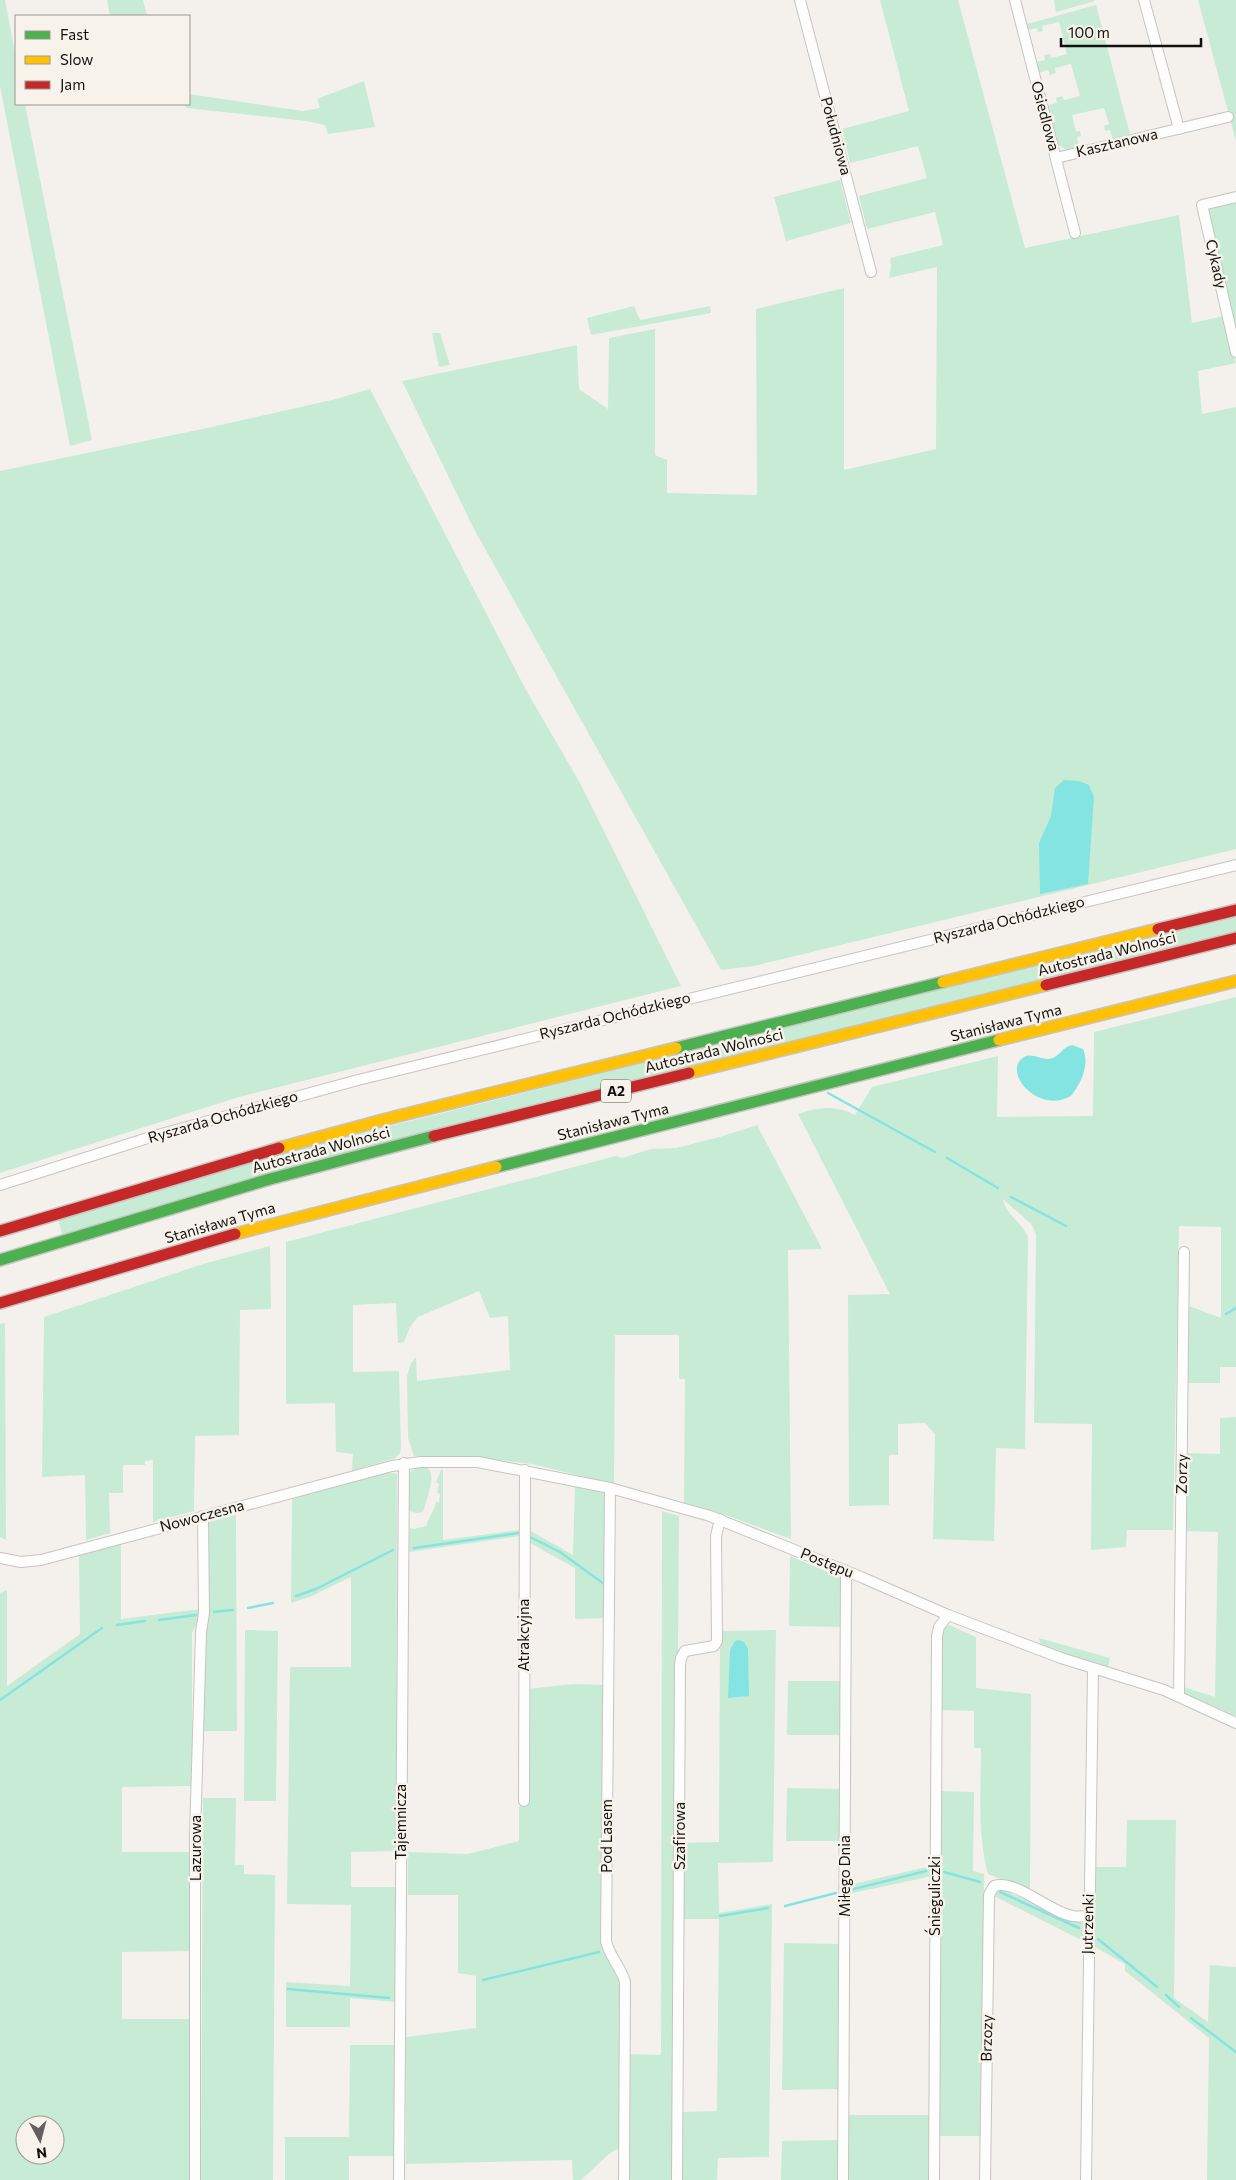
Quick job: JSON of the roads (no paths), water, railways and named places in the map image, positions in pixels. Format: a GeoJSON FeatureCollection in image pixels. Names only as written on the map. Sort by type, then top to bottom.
{"type":"FeatureCollection","features":[{"type":"Feature","properties":{"kind":"main road","name":"Autostrada Wolności"},"geometry":{"type":"LineString","coordinates":[[0,1231],[254,1154],[407,1114],[1236,910]]}},
{"type":"Feature","properties":{"kind":"main road","name":"Autostrada Wolności"},"geometry":{"type":"LineString","coordinates":[[0,1260],[232,1190],[395,1145],[1236,938]]}},
{"type":"Feature","properties":{"kind":"main road","name":"Stanisława Tyma"},"geometry":{"type":"LineString","coordinates":[[0,1303],[203,1243],[329,1209],[1236,981]]}},
{"type":"Feature","properties":{"kind":"street","name":"Południowa"},"geometry":{"type":"LineString","coordinates":[[800,0],[872,272]]}},
{"type":"Feature","properties":{"kind":"street","name":"Osiedlowa"},"geometry":{"type":"LineString","coordinates":[[1015,0],[1075,233]]}},
{"type":"Feature","properties":{"kind":"street","name":"Kasztanowa"},"geometry":{"type":"LineString","coordinates":[[1144,0],[1179,129]]}},
{"type":"Feature","properties":{"kind":"street","name":"Kasztanowa"},"geometry":{"type":"LineString","coordinates":[[1056,158],[1228,117]]}},
{"type":"Feature","properties":{"kind":"street","name":"Cykady"},"geometry":{"type":"LineString","coordinates":[[1236,198],[1202,205],[1236,352]]}},
{"type":"Feature","properties":{"kind":"street","name":"Ryszarda Ochódzkiego"},"geometry":{"type":"LineString","coordinates":[[0,1186],[163,1133],[358,1080],[1236,865]]}},
{"type":"Feature","properties":{"kind":"street","name":"Zorzy"},"geometry":{"type":"LineString","coordinates":[[1179,1696],[1184,1252]]}},
{"type":"Feature","properties":{"kind":"street","name":"Postępu"},"geometry":{"type":"LineString","coordinates":[[404,1464],[437,1461],[478,1462],[525,1470],[610,1488],[720,1519],[948,1615],[1093,1668],[1179,1696],[1236,1723]]}},
{"type":"Feature","properties":{"kind":"street","name":"Nowoczesna"},"geometry":{"type":"LineString","coordinates":[[0,1558],[21,1562],[41,1560],[404,1464]]}},
{"type":"Feature","properties":{"kind":"street","name":"Tajemnicza"},"geometry":{"type":"LineString","coordinates":[[399,2180],[404,1464]]}},
{"type":"Feature","properties":{"kind":"street","name":"Atrakcyjna"},"geometry":{"type":"LineString","coordinates":[[524,1801],[525,1470]]}},
{"type":"Feature","properties":{"kind":"street","name":"Pod Lasem"},"geometry":{"type":"LineString","coordinates":[[610,1488],[606,1941],[608,1950],[621,1969],[625,1982],[624,2180]]}},
{"type":"Feature","properties":{"kind":"street","name":"Lazurowa"},"geometry":{"type":"LineString","coordinates":[[195,2180],[195,1836],[201,1632],[204,1613],[203,1516]]}},
{"type":"Feature","properties":{"kind":"street","name":"Szafirowa"},"geometry":{"type":"LineString","coordinates":[[677,2180],[680,1665],[684,1651],[708,1648],[714,1646],[717,1641],[716,1536],[720,1519]]}},
{"type":"Feature","properties":{"kind":"street","name":"Miłego Dnia"},"geometry":{"type":"LineString","coordinates":[[844,2180],[846,1572]]}},
{"type":"Feature","properties":{"kind":"street","name":"Śnieguliczki"},"geometry":{"type":"LineString","coordinates":[[934,2180],[937,1636],[939,1627],[948,1615]]}},
{"type":"Feature","properties":{"kind":"street","name":"Jutrzenki"},"geometry":{"type":"LineString","coordinates":[[1086,2180],[1088,1916],[1093,1668]]}},
{"type":"Feature","properties":{"kind":"street","name":"Brzozy"},"geometry":{"type":"LineString","coordinates":[[985,2180],[988,1895],[994,1886],[999,1884],[1013,1888],[1072,1916],[1088,1916]]}},
{"type":"Feature","properties":{"kind":"water"},"geometry":{"type":"Polygon","coordinates":[[[1064,780],[1079,781],[1089,785],[1094,797],[1088,884],[1040,894],[1039,843],[1051,816],[1055,788],[1064,780]]]}},
{"type":"Feature","properties":{"kind":"water"},"geometry":{"type":"Polygon","coordinates":[[[1072,1045],[1083,1049],[1085,1067],[1081,1080],[1071,1096],[1059,1100],[1046,1100],[1026,1089],[1020,1081],[1017,1072],[1018,1063],[1024,1057],[1053,1058],[1066,1047],[1072,1045]]]}},
{"type":"Feature","properties":{"kind":"water"},"geometry":{"type":"Polygon","coordinates":[[[735,1641],[744,1642],[748,1649],[749,1696],[728,1698],[730,1650],[735,1641]]]}},
{"type":"Feature","properties":{"kind":"waterway"},"geometry":{"type":"LineString","coordinates":[[828,1093],[935,1152]]}},
{"type":"Feature","properties":{"kind":"waterway"},"geometry":{"type":"LineString","coordinates":[[947,1158],[998,1188]]}},
{"type":"Feature","properties":{"kind":"waterway"},"geometry":{"type":"LineString","coordinates":[[1011,1197],[1066,1226]]}},
{"type":"Feature","properties":{"kind":"waterway"},"geometry":{"type":"LineString","coordinates":[[1226,1314],[1236,1308]]}},
{"type":"Feature","properties":{"kind":"waterway"},"geometry":{"type":"LineString","coordinates":[[414,1548],[518,1533]]}},
{"type":"Feature","properties":{"kind":"waterway"},"geometry":{"type":"LineString","coordinates":[[530,1537],[560,1552],[604,1584]]}},
{"type":"Feature","properties":{"kind":"waterway"},"geometry":{"type":"LineString","coordinates":[[296,1596],[316,1589],[393,1550]]}},
{"type":"Feature","properties":{"kind":"waterway"},"geometry":{"type":"LineString","coordinates":[[248,1608],[273,1603]]}},
{"type":"Feature","properties":{"kind":"waterway"},"geometry":{"type":"LineString","coordinates":[[214,1612],[233,1610]]}},
{"type":"Feature","properties":{"kind":"waterway"},"geometry":{"type":"LineString","coordinates":[[159,1620],[196,1615]]}},
{"type":"Feature","properties":{"kind":"waterway"},"geometry":{"type":"LineString","coordinates":[[117,1625],[145,1621]]}},
{"type":"Feature","properties":{"kind":"waterway"},"geometry":{"type":"LineString","coordinates":[[0,1700],[102,1628]]}},
{"type":"Feature","properties":{"kind":"waterway"},"geometry":{"type":"LineString","coordinates":[[850,1890],[926,1871]]}},
{"type":"Feature","properties":{"kind":"waterway"},"geometry":{"type":"LineString","coordinates":[[944,1872],[980,1882]]}},
{"type":"Feature","properties":{"kind":"waterway"},"geometry":{"type":"LineString","coordinates":[[1000,1892],[1079,1928]]}},
{"type":"Feature","properties":{"kind":"waterway"},"geometry":{"type":"LineString","coordinates":[[785,1906],[836,1893]]}},
{"type":"Feature","properties":{"kind":"waterway"},"geometry":{"type":"LineString","coordinates":[[720,1916],[768,1908]]}},
{"type":"Feature","properties":{"kind":"waterway"},"geometry":{"type":"LineString","coordinates":[[1098,1939],[1157,1987]]}},
{"type":"Feature","properties":{"kind":"waterway"},"geometry":{"type":"LineString","coordinates":[[483,1980],[599,1952]]}},
{"type":"Feature","properties":{"kind":"waterway"},"geometry":{"type":"LineString","coordinates":[[288,1989],[389,1998]]}},
{"type":"Feature","properties":{"kind":"waterway"},"geometry":{"type":"LineString","coordinates":[[1166,1995],[1179,2007]]}},
{"type":"Feature","properties":{"kind":"waterway"},"geometry":{"type":"LineString","coordinates":[[1191,2018],[1236,2052]]}}]}
